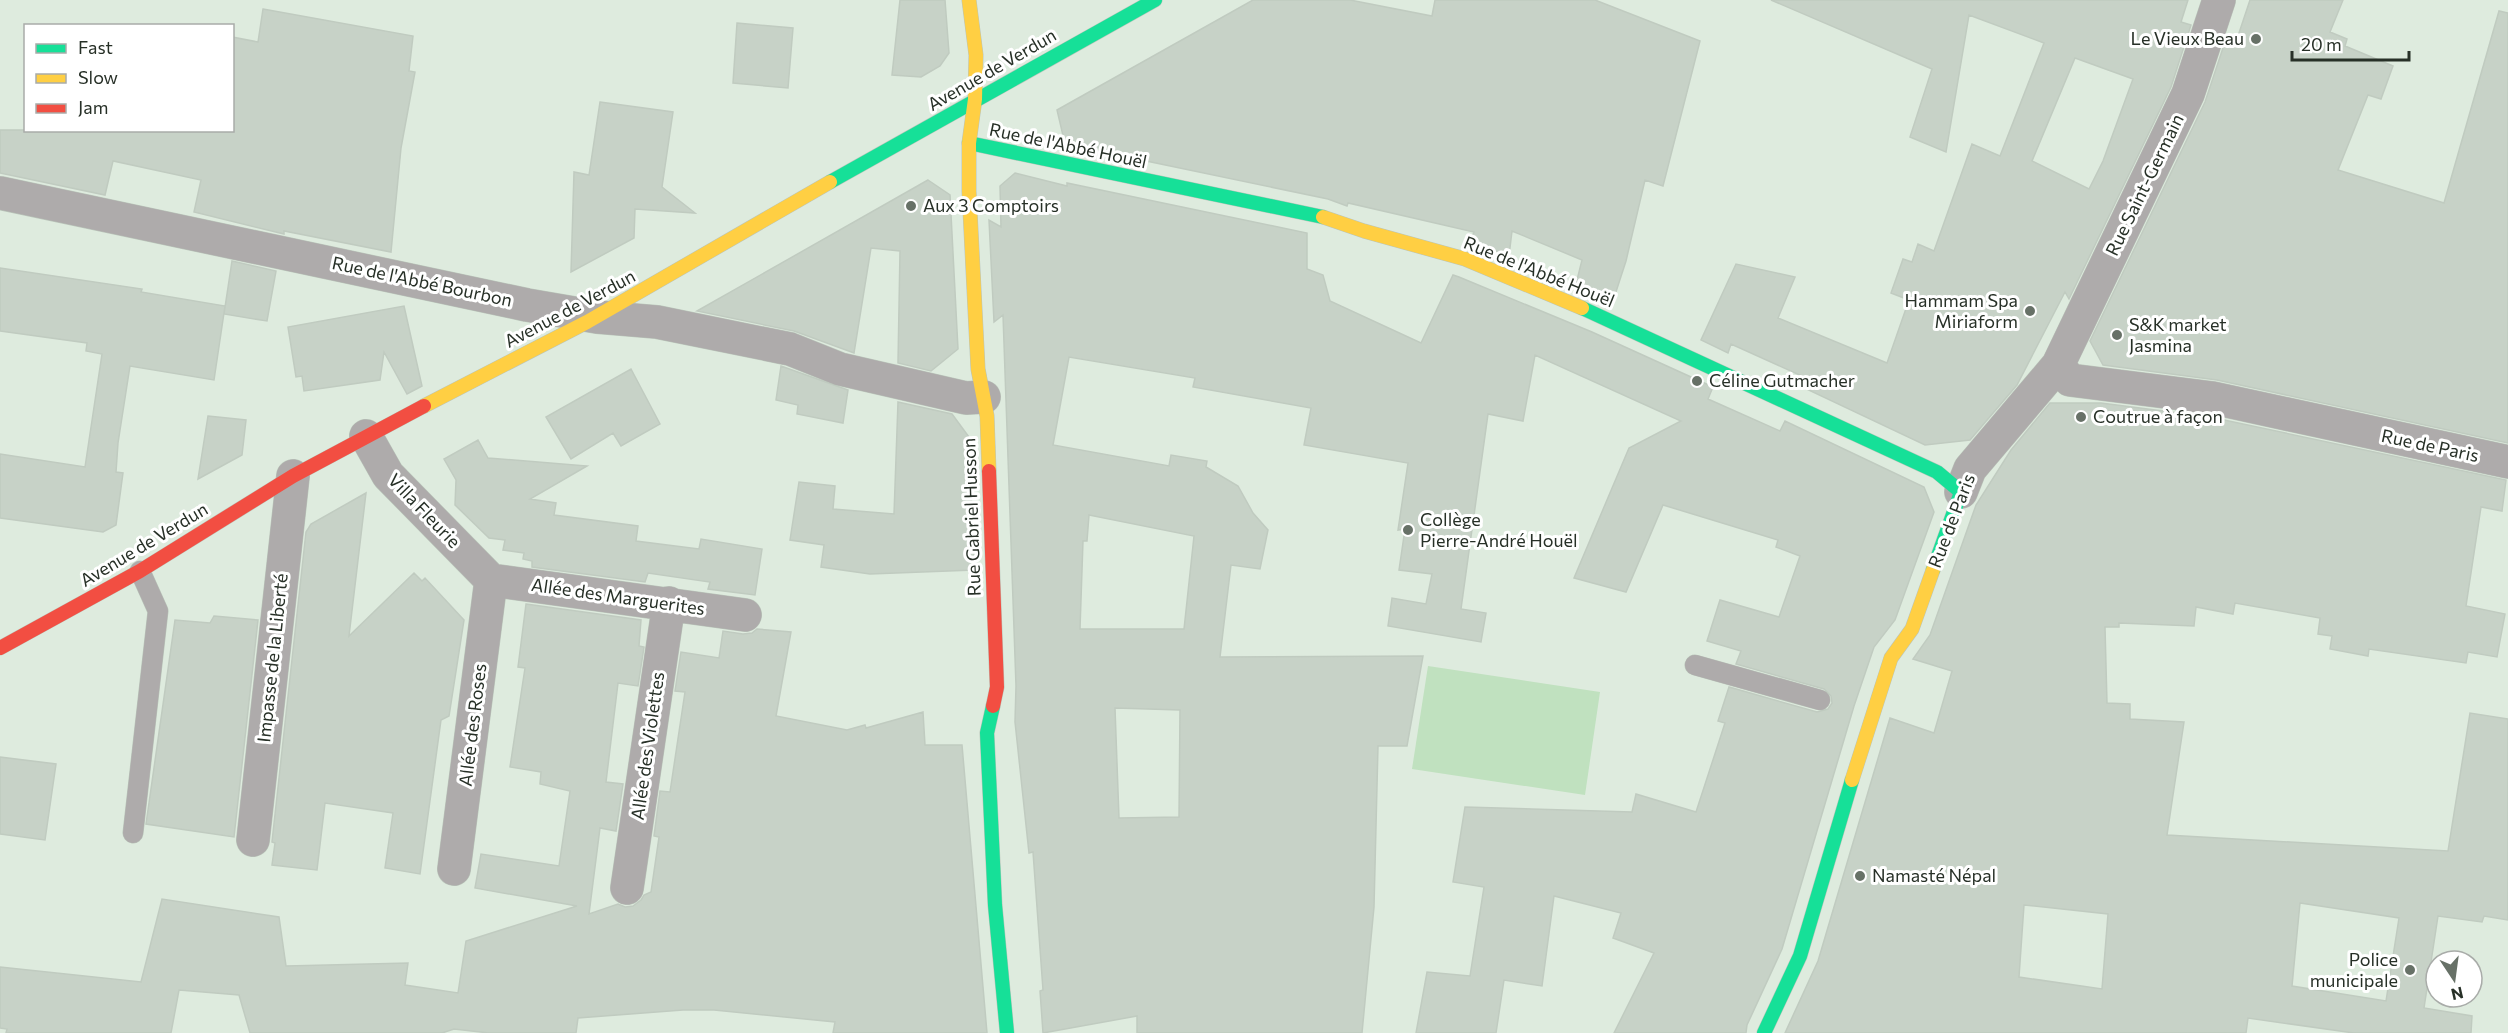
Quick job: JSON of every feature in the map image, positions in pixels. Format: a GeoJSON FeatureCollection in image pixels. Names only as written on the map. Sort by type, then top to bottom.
{"type":"FeatureCollection","features":[{"type":"Feature","properties":{"kind":"street","name":"Rue Gabriel Husson"},"geometry":{"type":"LineString","coordinates":[[969,0],[976,55],[975,99],[969,143],[969,191],[978,369],[987,416],[997,687],[987,733],[995,905],[1007,1033]]}},
{"type":"Feature","properties":{"kind":"street","name":"Avenue de Verdun"},"geometry":{"type":"LineString","coordinates":[[0,648],[140,571],[293,476],[597,317],[975,99],[1155,0]]}},
{"type":"Feature","properties":{"kind":"street","name":"Rue Saint-Germain"},"geometry":{"type":"LineString","coordinates":[[2058,365],[2183,105],[2219,0]]}},
{"type":"Feature","properties":{"kind":"street","name":"Rue de l'Abbé Houël"},"geometry":{"type":"LineString","coordinates":[[969,143],[1324,218],[1352,229],[1460,257],[1674,348],[1937,472],[1961,492]]}},
{"type":"Feature","properties":{"kind":"street","name":"Rue de l'Abbé Bourbon"},"geometry":{"type":"LineString","coordinates":[[0,193],[516,302],[597,317],[657,322],[790,349],[840,369],[966,398],[984,398]]}},
{"type":"Feature","properties":{"kind":"street","name":"Rue de Paris"},"geometry":{"type":"LineString","coordinates":[[1764,1033],[1800,956],[1872,713],[1891,658],[1912,628],[1970,469],[2058,365],[2070,380],[2213,398],[2508,462]]}},
{"type":"Feature","properties":{"kind":"street","name":"Villa Fleurie"},"geometry":{"type":"LineString","coordinates":[[366,436],[388,475],[491,580]]}},
{"type":"Feature","properties":{"kind":"street","name":"Impasse de la Liberté"},"geometry":{"type":"LineString","coordinates":[[253,840],[293,476]]}},
{"type":"Feature","properties":{"kind":"street","name":"Allée des Marguerites"},"geometry":{"type":"LineString","coordinates":[[491,580],[745,615]]}},
{"type":"Feature","properties":{"kind":"street","name":"Allée des Roses"},"geometry":{"type":"LineString","coordinates":[[454,869],[491,580]]}},
{"type":"Feature","properties":{"kind":"street","name":"Allée des Violettes"},"geometry":{"type":"LineString","coordinates":[[627,888],[669,603]]}},
{"type":"Feature","properties":{"kind":"lane"},"geometry":{"type":"LineString","coordinates":[[133,833],[158,611],[140,571]]}},
{"type":"Feature","properties":{"kind":"lane"},"geometry":{"type":"LineString","coordinates":[[1695,665],[1820,700]]}},
{"type":"Feature","properties":{"kind":"lane"},"geometry":{"type":"LineString","coordinates":[[1853,707],[1872,713]]}},
{"type":"Feature","properties":{"kind":"green space"},"geometry":{"type":"Polygon","coordinates":[[[1428,666],[1600,692],[1585,795],[1412,769],[1428,666]]]}},
{"type":"Feature","properties":{"kind":"building"},"geometry":{"type":"Polygon","coordinates":[[[900,0],[945,0],[949,53],[940,66],[921,77],[892,75],[900,0]]]}},
{"type":"Feature","properties":{"kind":"building"},"geometry":{"type":"Polygon","coordinates":[[[1253,0],[1350,0],[1432,16],[1435,0],[1595,0],[1700,41],[1663,186],[1645,180],[1626,261],[1613,301],[1576,284],[1582,260],[1512,231],[1509,256],[1470,241],[1474,232],[1348,203],[1347,206],[1328,199],[1065,144],[1057,110],[1253,0]]]}},
{"type":"Feature","properties":{"kind":"building"},"geometry":{"type":"Polygon","coordinates":[[[1771,0],[2188,0],[2181,22],[2191,25],[2171,87],[2069,299],[2065,292],[2017,385],[1970,440],[1925,445],[1800,386],[1804,377],[1731,344],[1728,353],[1701,340],[1736,264],[1795,277],[1778,318],[1887,363],[1909,300],[1891,293],[1903,259],[1912,262],[1918,244],[1934,251],[1972,144],[2000,156],[2044,43],[1969,15],[1946,152],[1910,137],[1932,69],[1771,0]],[[2075,58],[2032,161],[2089,189],[2103,161],[2133,79],[2075,58]]]}},
{"type":"Feature","properties":{"kind":"building"},"geometry":{"type":"Polygon","coordinates":[[[2250,0],[2343,0],[2330,32],[2347,39],[2345,46],[2393,66],[2381,99],[2368,95],[2338,170],[2444,203],[2499,11],[2508,13],[2508,443],[2217,380],[2103,365],[2090,341],[2205,102],[2227,36],[2237,39],[2250,0]]]}},
{"type":"Feature","properties":{"kind":"building"},"geometry":{"type":"Polygon","coordinates":[[[263,9],[413,36],[409,71],[415,72],[401,148],[391,252],[284,231],[284,234],[194,212],[201,180],[113,161],[105,195],[0,173],[0,130],[234,132],[234,37],[258,42],[263,9]]]}},
{"type":"Feature","properties":{"kind":"building"},"geometry":{"type":"Polygon","coordinates":[[[737,23],[793,28],[788,88],[733,83],[737,23]]]}},
{"type":"Feature","properties":{"kind":"building"},"geometry":{"type":"Polygon","coordinates":[[[600,102],[673,112],[662,187],[695,213],[635,209],[634,238],[571,272],[574,172],[589,175],[600,102]]]}},
{"type":"Feature","properties":{"kind":"building"},"geometry":{"type":"Polygon","coordinates":[[[1015,173],[1067,186],[1067,183],[1307,233],[1307,269],[1323,275],[1330,301],[1421,343],[1453,275],[1592,332],[1713,387],[1708,399],[1780,431],[1785,421],[1924,487],[1934,512],[1895,620],[1874,647],[1854,706],[1782,949],[1747,1025],[1746,1033],[1614,1033],[1654,953],[1613,938],[1621,913],[1554,896],[1542,986],[1504,980],[1496,1033],[1416,1033],[1427,972],[1470,976],[1484,887],[1453,882],[1465,807],[1632,812],[1636,794],[1696,812],[1725,723],[1718,721],[1729,687],[1817,712],[1828,709],[1832,703],[1831,696],[1824,689],[1736,664],[1741,651],[1707,641],[1720,600],[1779,617],[1800,556],[1776,547],[1778,540],[1663,505],[1626,592],[1574,578],[1629,448],[1681,421],[1535,355],[1523,421],[1488,414],[1461,609],[1486,613],[1481,642],[1388,626],[1392,598],[1426,604],[1432,574],[1399,570],[1405,529],[1398,530],[1408,463],[1304,445],[1311,408],[1193,387],[1195,378],[1069,357],[1053,445],[1169,466],[1171,455],[1207,461],[1206,467],[1238,486],[1253,513],[1268,530],[1260,569],[1231,565],[1220,657],[1423,656],[1407,746],[1378,746],[1374,907],[1362,1033],[1137,1033],[1137,1016],[1043,1033],[1040,991],[1043,990],[1033,852],[1029,853],[1015,722],[1016,686],[1003,315],[994,322],[989,220],[1001,227],[1000,186],[1015,173]],[[1089,515],[1087,541],[1083,541],[1080,629],[1184,629],[1194,536],[1089,515]],[[1115,708],[1119,818],[1179,817],[1180,710],[1115,708]]]}},
{"type":"Feature","properties":{"kind":"building"},"geometry":{"type":"Polygon","coordinates":[[[928,180],[950,195],[958,349],[931,371],[898,363],[900,251],[871,248],[854,353],[794,331],[697,311],[928,180]]]}},
{"type":"Feature","properties":{"kind":"building"},"geometry":{"type":"Polygon","coordinates":[[[232,261],[276,271],[267,321],[224,314],[232,261]]]}},
{"type":"Feature","properties":{"kind":"building"},"geometry":{"type":"Polygon","coordinates":[[[0,268],[142,289],[141,292],[225,306],[214,380],[130,366],[118,443],[116,472],[123,473],[116,525],[103,532],[0,518],[0,454],[85,467],[102,354],[86,351],[87,343],[0,331],[0,268]]]}},
{"type":"Feature","properties":{"kind":"building"},"geometry":{"type":"Polygon","coordinates":[[[404,306],[422,386],[407,394],[384,352],[380,380],[304,391],[302,376],[296,377],[288,327],[404,306]]]}},
{"type":"Feature","properties":{"kind":"building"},"geometry":{"type":"Polygon","coordinates":[[[781,366],[848,390],[843,423],[797,414],[798,405],[776,400],[781,366]]]}},
{"type":"Feature","properties":{"kind":"building"},"geometry":{"type":"Polygon","coordinates":[[[631,369],[660,424],[621,446],[613,433],[571,459],[546,417],[631,369]]]}},
{"type":"Feature","properties":{"kind":"building"},"geometry":{"type":"Polygon","coordinates":[[[898,402],[952,414],[969,437],[974,570],[870,574],[821,567],[824,545],[790,540],[799,482],[835,486],[833,509],[894,514],[898,402]]]}},
{"type":"Feature","properties":{"kind":"building"},"geometry":{"type":"Polygon","coordinates":[[[2050,403],[2101,403],[2210,417],[2506,480],[2502,511],[2481,507],[2466,606],[2505,614],[2497,657],[2468,652],[2466,663],[2369,649],[2368,656],[2330,649],[2332,636],[2318,634],[2320,618],[2235,603],[2233,614],[2196,607],[2194,626],[2119,623],[2119,627],[2105,627],[2107,703],[2130,704],[2130,719],[2184,722],[2167,835],[2448,851],[2470,713],[2508,719],[2508,920],[2484,916],[2482,922],[2438,916],[2433,949],[2424,949],[2424,1009],[2472,1016],[2471,1033],[2354,1033],[2248,1018],[2246,1033],[1785,1033],[1818,961],[1890,718],[1934,733],[1952,671],[1913,659],[1930,635],[1976,505],[2011,450],[2050,403]],[[2300,903],[2292,986],[2386,1001],[2399,918],[2300,903]],[[2024,905],[2019,977],[2102,989],[2108,914],[2024,905]]]}},
{"type":"Feature","properties":{"kind":"building"},"geometry":{"type":"Polygon","coordinates":[[[208,416],[246,420],[242,455],[198,479],[208,416]]]}},
{"type":"Feature","properties":{"kind":"building"},"geometry":{"type":"Polygon","coordinates":[[[478,440],[488,458],[587,466],[530,499],[556,503],[554,515],[638,526],[636,541],[699,549],[701,539],[762,549],[755,595],[708,589],[710,582],[648,573],[645,582],[532,567],[532,561],[523,559],[524,553],[503,550],[505,540],[489,538],[455,505],[456,480],[444,459],[478,440]]]}},
{"type":"Feature","properties":{"kind":"building"},"geometry":{"type":"Polygon","coordinates":[[[366,493],[349,636],[414,573],[422,581],[425,578],[464,620],[449,716],[441,720],[420,874],[385,868],[393,813],[325,803],[317,870],[272,865],[275,843],[272,842],[306,532],[311,524],[366,493]]]}},
{"type":"Feature","properties":{"kind":"building"},"geometry":{"type":"Polygon","coordinates":[[[526,604],[641,620],[639,646],[644,647],[638,686],[618,683],[606,782],[623,784],[616,831],[600,828],[589,914],[618,904],[625,907],[633,906],[644,895],[651,892],[659,837],[654,836],[660,791],[670,792],[685,692],[675,691],[681,652],[719,658],[723,631],[743,634],[752,633],[757,629],[791,632],[776,716],[847,730],[865,725],[866,728],[923,712],[925,745],[962,745],[987,1033],[833,1033],[835,1022],[714,1010],[683,1010],[578,1018],[576,1033],[489,1033],[454,1029],[442,1033],[250,1033],[239,995],[179,990],[171,1033],[6,1033],[7,1029],[0,1028],[0,967],[141,982],[162,899],[279,917],[286,966],[408,963],[405,985],[458,993],[466,941],[577,906],[475,888],[481,854],[559,866],[570,791],[540,784],[541,772],[510,767],[525,668],[518,667],[526,604]]]}},
{"type":"Feature","properties":{"kind":"building"},"geometry":{"type":"Polygon","coordinates":[[[214,616],[258,620],[234,837],[146,824],[175,620],[210,623],[214,616]]]}},
{"type":"Feature","properties":{"kind":"building"},"geometry":{"type":"Polygon","coordinates":[[[0,757],[56,764],[45,840],[0,834],[0,757]]]}},
{"type":"Feature","properties":{"kind":"traffic: fast"},"geometry":{"type":"LineString","coordinates":[[830,182],[1155,0]]}},
{"type":"Feature","properties":{"kind":"traffic: fast"},"geometry":{"type":"LineString","coordinates":[[969,143],[1323,217]]}},
{"type":"Feature","properties":{"kind":"traffic: fast"},"geometry":{"type":"LineString","coordinates":[[1582,308],[1937,472],[1961,492],[1933,570]]}},
{"type":"Feature","properties":{"kind":"traffic: fast"},"geometry":{"type":"LineString","coordinates":[[993,706],[987,733],[995,905],[1007,1033]]}},
{"type":"Feature","properties":{"kind":"traffic: fast"},"geometry":{"type":"LineString","coordinates":[[1764,1033],[1800,956],[1852,780]]}},
{"type":"Feature","properties":{"kind":"traffic: slow"},"geometry":{"type":"LineString","coordinates":[[969,0],[976,55],[975,99],[969,143],[969,191],[978,369],[987,416],[989,471]]}},
{"type":"Feature","properties":{"kind":"traffic: slow"},"geometry":{"type":"LineString","coordinates":[[424,406],[587,322],[830,182]]}},
{"type":"Feature","properties":{"kind":"traffic: slow"},"geometry":{"type":"LineString","coordinates":[[1323,217],[1465,259],[1582,308]]}},
{"type":"Feature","properties":{"kind":"traffic: slow"},"geometry":{"type":"LineString","coordinates":[[1852,780],[1891,658],[1912,629],[1933,570]]}},
{"type":"Feature","properties":{"kind":"traffic: jam"},"geometry":{"type":"LineString","coordinates":[[0,648],[140,571],[293,476],[424,406]]}},
{"type":"Feature","properties":{"kind":"traffic: jam"},"geometry":{"type":"LineString","coordinates":[[989,471],[997,687],[993,706]]}},
{"type":"Feature","properties":{"kind":"place","name":"Le Vieux Beau"},"geometry":{"type":"Point","coordinates":[2256,39]}},
{"type":"Feature","properties":{"kind":"place","name":"Aux 3 Comptoirs"},"geometry":{"type":"Point","coordinates":[911,206]}},
{"type":"Feature","properties":{"kind":"place","name":"Hammam Spa Miriaform"},"geometry":{"type":"Point","coordinates":[2030,311]}},
{"type":"Feature","properties":{"kind":"place","name":"S&K market Jasmina"},"geometry":{"type":"Point","coordinates":[2117,335]}},
{"type":"Feature","properties":{"kind":"place","name":"Céline Gutmacher"},"geometry":{"type":"Point","coordinates":[1697,381]}},
{"type":"Feature","properties":{"kind":"place","name":"Coutrue à façon"},"geometry":{"type":"Point","coordinates":[2081,417]}},
{"type":"Feature","properties":{"kind":"place","name":"Collège Pierre-André Houël"},"geometry":{"type":"Point","coordinates":[1408,530]}},
{"type":"Feature","properties":{"kind":"place","name":"Namasté Népal"},"geometry":{"type":"Point","coordinates":[1860,876]}},
{"type":"Feature","properties":{"kind":"place","name":"Police municipale"},"geometry":{"type":"Point","coordinates":[2410,970]}}]}
